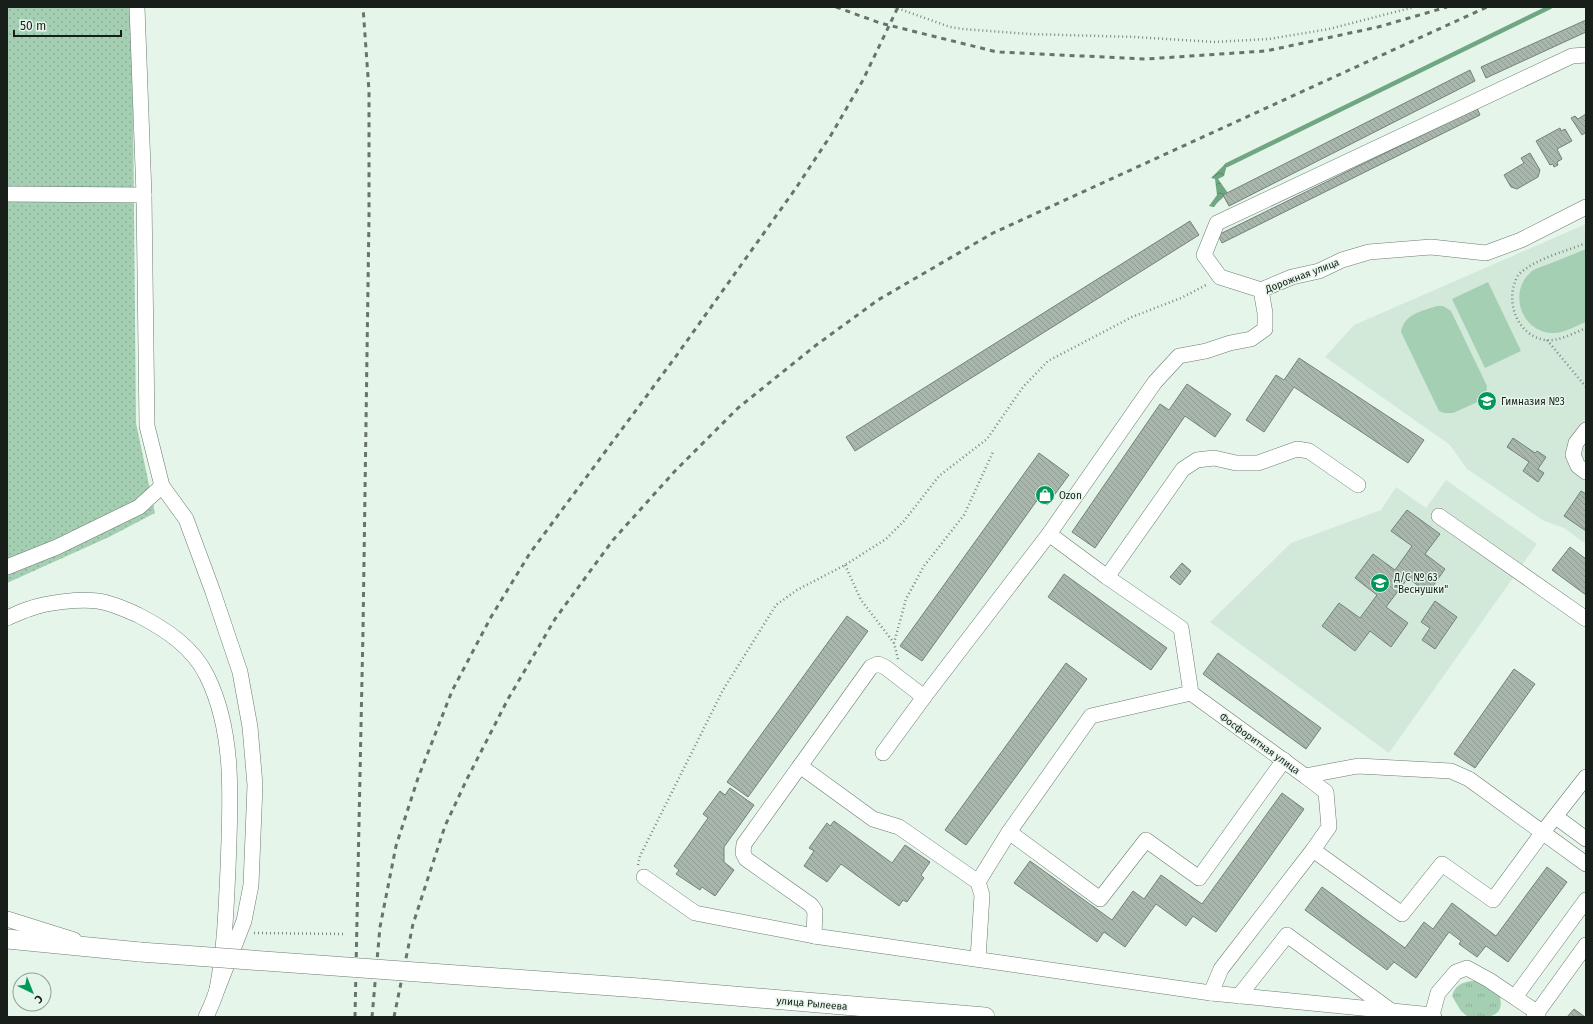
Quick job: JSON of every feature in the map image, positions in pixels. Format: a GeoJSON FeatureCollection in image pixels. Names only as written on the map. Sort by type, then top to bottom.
{"type":"FeatureCollection","features":[{"type":"Feature","properties":{"kind":"main road","name":"улица Рылеева"},"geometry":{"type":"LineString","coordinates":[[7,939],[140,952],[639,988],[985,1017]]}},
{"type":"Feature","properties":{"kind":"street"},"geometry":{"type":"LineString","coordinates":[[137,7],[144,195],[148,426],[162,486],[186,519],[240,672],[250,727],[255,785],[254,846],[251,885],[244,922],[206,1017]]}},
{"type":"Feature","properties":{"kind":"street"},"geometry":{"type":"LineString","coordinates":[[1262,290],[1220,277],[1204,255],[1217,223],[1572,56],[1586,55]]}},
{"type":"Feature","properties":{"kind":"street"},"geometry":{"type":"LineString","coordinates":[[7,194],[144,195]]}},
{"type":"Feature","properties":{"kind":"street","name":"Дорожная улица"},"geometry":{"type":"LineString","coordinates":[[1049,534],[1155,382],[1179,356],[1206,351],[1230,343],[1251,339],[1265,329],[1266,313],[1262,290],[1292,277],[1319,271],[1342,260],[1369,252],[1431,247],[1486,253],[1521,240],[1586,207]]}},
{"type":"Feature","properties":{"kind":"street"},"geometry":{"type":"LineString","coordinates":[[1586,430],[1576,443],[1573,455],[1578,466],[1586,472]]}},
{"type":"Feature","properties":{"kind":"street"},"geometry":{"type":"LineString","coordinates":[[1107,577],[1183,469],[1197,460],[1214,458],[1236,463],[1258,463],[1297,449],[1309,452],[1358,485]]}},
{"type":"Feature","properties":{"kind":"street"},"geometry":{"type":"LineString","coordinates":[[7,567],[57,548],[139,508],[162,486]]}},
{"type":"Feature","properties":{"kind":"street"},"geometry":{"type":"LineString","coordinates":[[1439,516],[1586,619]]}},
{"type":"Feature","properties":{"kind":"street"},"geometry":{"type":"LineString","coordinates":[[883,753],[1049,534],[1107,577],[1181,628],[1191,693],[1091,716],[1009,832],[978,882]]}},
{"type":"Feature","properties":{"kind":"street"},"geometry":{"type":"LineString","coordinates":[[7,618],[30,608],[62,602],[98,601],[126,609],[153,623],[175,637],[193,656],[206,674],[221,716],[227,747],[230,787],[226,917],[217,990]]}},
{"type":"Feature","properties":{"kind":"street"},"geometry":{"type":"LineString","coordinates":[[814,936],[814,911],[811,905],[746,859],[743,852],[744,844],[871,667],[878,664],[885,667],[924,697]]}},
{"type":"Feature","properties":{"kind":"street","name":"Фосфоритная улица"},"geometry":{"type":"LineString","coordinates":[[1191,693],[1305,776],[1358,766],[1451,771],[1469,779],[1586,864]]}},
{"type":"Feature","properties":{"kind":"street"},"geometry":{"type":"LineString","coordinates":[[1009,832],[1100,899],[1146,840],[1199,878],[1284,760]]}},
{"type":"Feature","properties":{"kind":"street"},"geometry":{"type":"LineString","coordinates":[[800,766],[873,819],[898,827],[978,882],[982,895],[978,959]]}},
{"type":"Feature","properties":{"kind":"street"},"geometry":{"type":"LineString","coordinates":[[1211,993],[1221,969],[1329,827],[1326,792],[1305,776]]}},
{"type":"Feature","properties":{"kind":"street"},"geometry":{"type":"LineString","coordinates":[[1313,850],[1402,914],[1442,864],[1493,900],[1586,777]]}},
{"type":"Feature","properties":{"kind":"street"},"geometry":{"type":"LineString","coordinates":[[1556,817],[1586,839]]}},
{"type":"Feature","properties":{"kind":"street"},"geometry":{"type":"LineString","coordinates":[[644,877],[695,913],[814,936],[1211,993],[1433,1016],[1438,993],[1456,972],[1467,968],[1515,997],[1536,1015],[1586,945]]}},
{"type":"Feature","properties":{"kind":"street"},"geometry":{"type":"LineString","coordinates":[[1515,997],[1586,900]]}},
{"type":"Feature","properties":{"kind":"street"},"geometry":{"type":"LineString","coordinates":[[7,919],[104,949]]}},
{"type":"Feature","properties":{"kind":"street"},"geometry":{"type":"LineString","coordinates":[[1239,996],[1287,935],[1391,1011]]}},
{"type":"Feature","properties":{"kind":"street"},"geometry":{"type":"LineString","coordinates":[[7,944],[29,941]]}},
{"type":"Feature","properties":{"kind":"path"},"geometry":{"type":"LineString","coordinates":[[894,7],[963,30],[1213,42],[1269,40],[1330,29],[1414,7]]}},
{"type":"Feature","properties":{"kind":"path"},"geometry":{"type":"LineString","coordinates":[[1586,243],[1538,262],[1518,275],[1512,292],[1512,306],[1517,319],[1526,331],[1536,337],[1547,340],[1560,338],[1586,328]]}},
{"type":"Feature","properties":{"kind":"path"},"geometry":{"type":"LineString","coordinates":[[644,877],[638,868],[640,856],[723,690],[776,605],[797,590],[845,565],[886,538],[904,521],[939,476],[987,439],[1023,387],[1048,361],[1132,317],[1181,298],[1220,277]]}},
{"type":"Feature","properties":{"kind":"path"},"geometry":{"type":"LineString","coordinates":[[1547,340],[1586,387]]}},
{"type":"Feature","properties":{"kind":"path"},"geometry":{"type":"LineString","coordinates":[[894,643],[906,599],[924,566],[964,515],[993,452]]}},
{"type":"Feature","properties":{"kind":"path"},"geometry":{"type":"LineString","coordinates":[[845,565],[862,600],[894,643],[904,682]]}},
{"type":"Feature","properties":{"kind":"path"},"geometry":{"type":"LineString","coordinates":[[239,933],[346,934]]}},
{"type":"Feature","properties":{"kind":"shaded area","name":"Гимназия №3"},"geometry":{"type":"Polygon","coordinates":[[[1586,224],[1586,544],[1564,528],[1544,521],[1467,469],[1450,445],[1325,357],[1354,325],[1586,224]]]}},
{"type":"Feature","properties":{"kind":"shaded area","name":"Д/С № 63 \"Веснушки\""},"geometry":{"type":"Polygon","coordinates":[[[1446,480],[1537,544],[1389,753],[1210,622],[1291,543],[1381,510],[1396,487],[1426,508],[1446,480]]]}},
{"type":"Feature","properties":{"kind":"green space"},"geometry":{"type":"Polygon","coordinates":[[[7,7],[132,7],[136,423],[155,513],[109,537],[7,583],[7,7]]]}},
{"type":"Feature","properties":{"kind":"green space"},"geometry":{"type":"Polygon","coordinates":[[[1586,249],[1586,322],[1555,333],[1540,330],[1532,325],[1525,317],[1519,299],[1520,289],[1525,279],[1532,271],[1536,269],[1586,249]]]}},
{"type":"Feature","properties":{"kind":"green space"},"geometry":{"type":"Polygon","coordinates":[[[1488,282],[1521,351],[1485,368],[1452,299],[1488,282]]]}},
{"type":"Feature","properties":{"kind":"green space"},"geometry":{"type":"Polygon","coordinates":[[[1437,306],[1443,306],[1451,311],[1487,386],[1486,394],[1480,401],[1453,413],[1444,413],[1439,411],[1401,332],[1406,321],[1414,314],[1437,306]]]}},
{"type":"Feature","properties":{"kind":"green space"},"geometry":{"type":"Polygon","coordinates":[[[1471,981],[1478,981],[1499,993],[1501,1002],[1500,1008],[1493,1015],[1488,1017],[1468,1017],[1461,1011],[1452,996],[1458,986],[1471,981]]]}},
{"type":"Feature","properties":{"kind":"water"},"geometry":{"type":"Polygon","coordinates":[[[1226,163],[1227,165],[1224,176],[1218,179],[1228,193],[1214,207],[1209,206],[1217,195],[1215,179],[1211,178],[1226,163]]]}},
{"type":"Feature","properties":{"kind":"building"},"geometry":{"type":"Polygon","coordinates":[[[1586,20],[1586,32],[1486,78],[1481,67],[1586,20]]]}},
{"type":"Feature","properties":{"kind":"building"},"geometry":{"type":"Polygon","coordinates":[[[1470,70],[1475,81],[1229,206],[1223,195],[1470,70]]]}},
{"type":"Feature","properties":{"kind":"building"},"geometry":{"type":"Polygon","coordinates":[[[1477,108],[1480,115],[1222,243],[1218,235],[1477,108]]]}},
{"type":"Feature","properties":{"kind":"building"},"geometry":{"type":"Polygon","coordinates":[[[1586,114],[1586,132],[1582,135],[1571,118],[1575,116],[1578,119],[1586,114]]]}},
{"type":"Feature","properties":{"kind":"building"},"geometry":{"type":"Polygon","coordinates":[[[1560,128],[1561,131],[1565,129],[1572,141],[1557,149],[1562,159],[1557,162],[1558,165],[1554,167],[1553,164],[1550,165],[1536,141],[1560,128]]]}},
{"type":"Feature","properties":{"kind":"building"},"geometry":{"type":"Polygon","coordinates":[[[1530,153],[1540,170],[1538,177],[1517,189],[1511,187],[1504,175],[1524,163],[1521,158],[1530,153]]]}},
{"type":"Feature","properties":{"kind":"building"},"geometry":{"type":"Polygon","coordinates":[[[1190,221],[1199,235],[855,451],[846,437],[1190,221]]]}},
{"type":"Feature","properties":{"kind":"building"},"geometry":{"type":"Polygon","coordinates":[[[1299,358],[1424,440],[1408,463],[1294,387],[1264,432],[1246,420],[1276,375],[1284,380],[1299,358]]]}},
{"type":"Feature","properties":{"kind":"building"},"geometry":{"type":"Polygon","coordinates":[[[1187,384],[1231,414],[1215,437],[1185,416],[1095,548],[1072,532],[1160,404],[1169,410],[1187,384]]]}},
{"type":"Feature","properties":{"kind":"building"},"geometry":{"type":"Polygon","coordinates":[[[1513,438],[1535,453],[1537,451],[1546,457],[1538,469],[1544,473],[1538,482],[1523,471],[1529,462],[1507,447],[1513,438]]]}},
{"type":"Feature","properties":{"kind":"building"},"geometry":{"type":"Polygon","coordinates":[[[1039,453],[1069,475],[1047,505],[1038,499],[922,661],[900,646],[1039,453]]]}},
{"type":"Feature","properties":{"kind":"building"},"geometry":{"type":"Polygon","coordinates":[[[1581,491],[1586,494],[1586,531],[1564,516],[1581,491]]]}},
{"type":"Feature","properties":{"kind":"building"},"geometry":{"type":"Polygon","coordinates":[[[1407,510],[1440,534],[1425,554],[1445,569],[1428,593],[1408,578],[1386,607],[1408,623],[1391,647],[1370,631],[1355,651],[1322,626],[1339,603],[1360,618],[1377,595],[1355,578],[1373,554],[1395,570],[1412,546],[1391,531],[1407,510]]]}},
{"type":"Feature","properties":{"kind":"building"},"geometry":{"type":"Polygon","coordinates":[[[1570,547],[1586,559],[1586,595],[1552,570],[1570,547]]]}},
{"type":"Feature","properties":{"kind":"building"},"geometry":{"type":"Polygon","coordinates":[[[1182,563],[1191,571],[1180,585],[1170,577],[1182,563]]]}},
{"type":"Feature","properties":{"kind":"building"},"geometry":{"type":"Polygon","coordinates":[[[1064,574],[1167,648],[1151,670],[1048,597],[1064,574]]]}},
{"type":"Feature","properties":{"kind":"building"},"geometry":{"type":"Polygon","coordinates":[[[1435,601],[1457,617],[1435,649],[1422,640],[1430,628],[1421,622],[1435,601]]]}},
{"type":"Feature","properties":{"kind":"building"},"geometry":{"type":"Polygon","coordinates":[[[847,616],[868,631],[748,797],[727,782],[847,616]]]}},
{"type":"Feature","properties":{"kind":"building"},"geometry":{"type":"Polygon","coordinates":[[[1218,653],[1321,728],[1306,749],[1203,674],[1218,653]]]}},
{"type":"Feature","properties":{"kind":"building"},"geometry":{"type":"Polygon","coordinates":[[[1066,663],[1087,679],[966,845],[945,830],[1066,663]]]}},
{"type":"Feature","properties":{"kind":"building"},"geometry":{"type":"Polygon","coordinates":[[[1514,669],[1535,684],[1475,768],[1454,754],[1514,669]]]}},
{"type":"Feature","properties":{"kind":"building"},"geometry":{"type":"Polygon","coordinates":[[[730,788],[754,805],[724,847],[724,862],[734,870],[715,896],[702,887],[700,890],[676,874],[679,870],[674,866],[708,818],[703,814],[720,791],[725,795],[730,788]]]}},
{"type":"Feature","properties":{"kind":"building"},"geometry":{"type":"Polygon","coordinates":[[[1282,793],[1304,809],[1216,932],[1193,916],[1186,926],[1156,904],[1125,947],[1104,932],[1097,942],[1014,883],[1030,861],[1112,920],[1133,891],[1144,899],[1161,875],[1202,904],[1282,793]]]}},
{"type":"Feature","properties":{"kind":"building"},"geometry":{"type":"Polygon","coordinates":[[[834,821],[892,863],[905,845],[930,862],[921,875],[924,878],[907,902],[903,900],[899,906],[841,864],[827,882],[804,866],[814,851],[809,848],[827,823],[830,826],[834,821]]]}},
{"type":"Feature","properties":{"kind":"building"},"geometry":{"type":"Polygon","coordinates":[[[1547,867],[1567,882],[1508,962],[1486,946],[1477,957],[1459,944],[1461,941],[1449,932],[1416,978],[1394,962],[1387,970],[1305,910],[1322,887],[1405,948],[1424,922],[1433,929],[1452,903],[1496,936],[1547,867]]]}},
{"type":"Feature","properties":{"kind":"building"},"geometry":{"type":"Polygon","coordinates":[[[1574,1009],[1585,1017],[1567,1017],[1574,1009]]]}},
{"type":"Feature","properties":{"kind":"waterway"},"geometry":{"type":"LineString","coordinates":[[1227,165],[1550,7]]}},
{"type":"Feature","properties":{"kind":"railway"},"geometry":{"type":"LineString","coordinates":[[355,1017],[363,630],[369,217],[369,91],[363,7]]}},
{"type":"Feature","properties":{"kind":"railway"},"geometry":{"type":"LineString","coordinates":[[836,7],[880,23],[997,52],[1146,59],[1266,51],[1378,27],[1447,7]]}},
{"type":"Feature","properties":{"kind":"railway"},"geometry":{"type":"LineString","coordinates":[[372,1017],[380,927],[396,846],[418,778],[452,691],[491,617],[530,553],[674,359],[796,188],[831,135],[863,80],[898,7]]}},
{"type":"Feature","properties":{"kind":"railway"},"geometry":{"type":"LineString","coordinates":[[394,1017],[413,924],[445,826],[508,699],[555,619],[613,540],[675,471],[738,408],[815,346],[878,300],[993,233],[1487,7]]}},
{"type":"Feature","properties":{"kind":"place","name":"Гимназия №3"},"geometry":{"type":"Point","coordinates":[1487,401]}},
{"type":"Feature","properties":{"kind":"place","name":"Ozon"},"geometry":{"type":"Point","coordinates":[1045,495]}},
{"type":"Feature","properties":{"kind":"place","name":"Д/С № 63 \"Веснушки\""},"geometry":{"type":"Point","coordinates":[1380,583]}}]}
